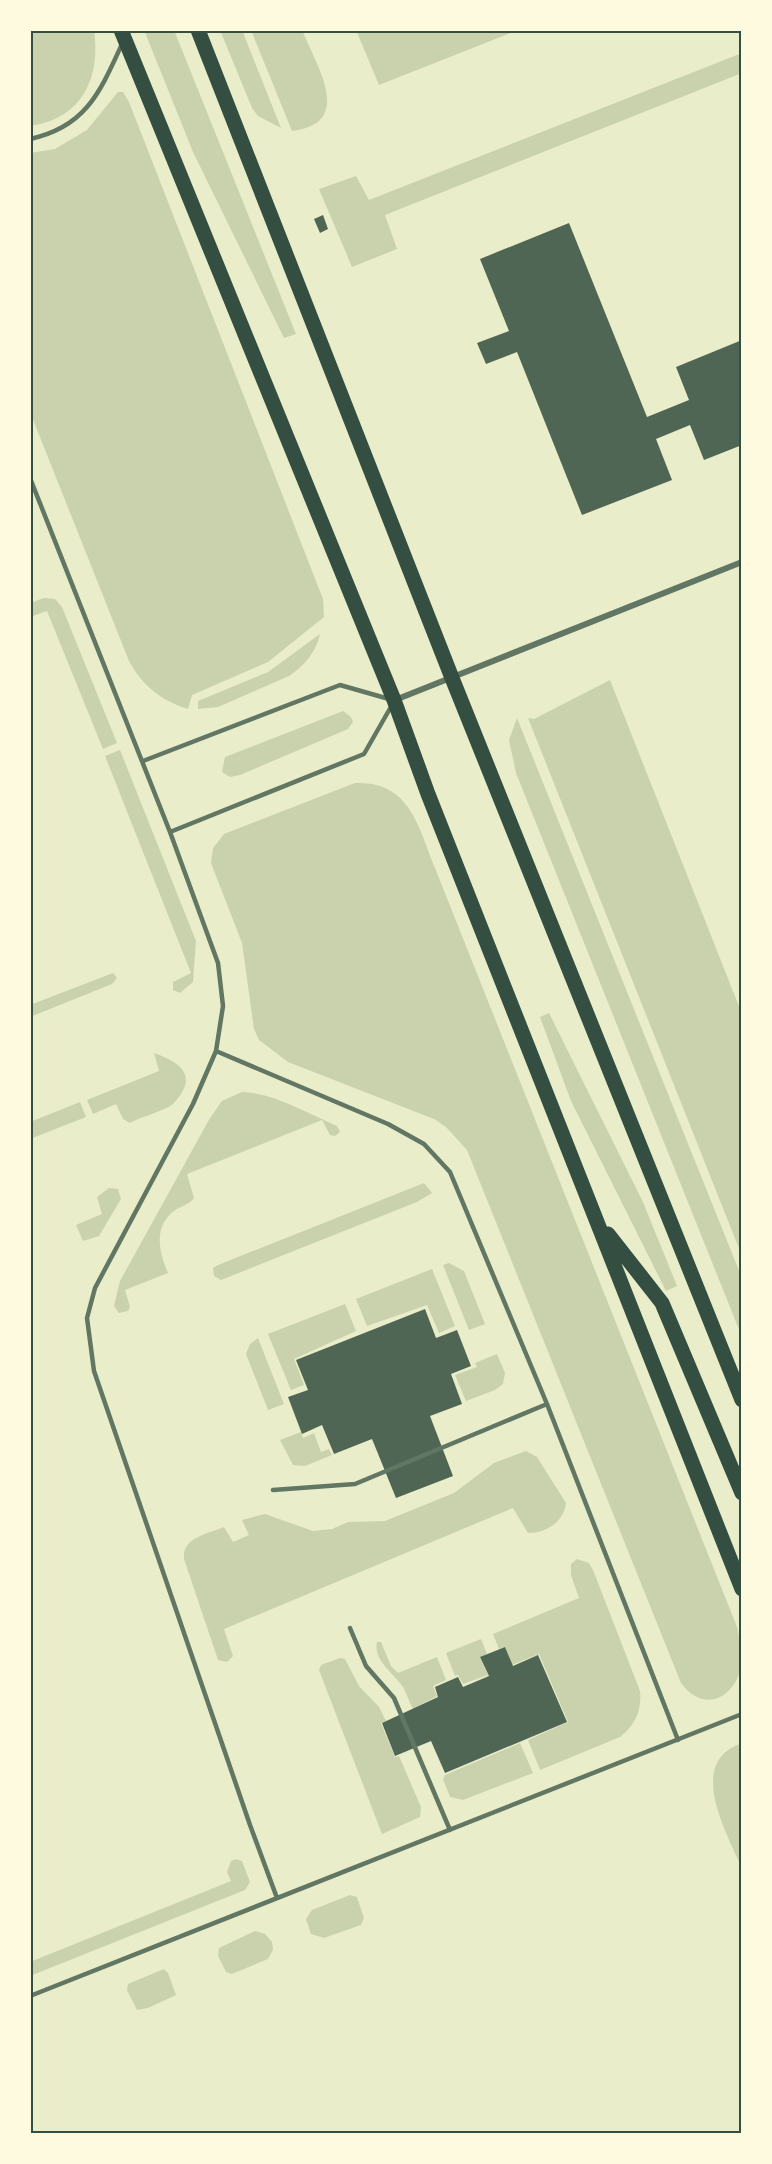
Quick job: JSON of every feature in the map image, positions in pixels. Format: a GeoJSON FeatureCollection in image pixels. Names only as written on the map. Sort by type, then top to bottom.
{"type":"FeatureCollection","features":[{"type":"Feature","properties":{"kind":"main road"},"geometry":{"type":"LineString","coordinates":[[198,30],[452,678],[742,1400]]}},
{"type":"Feature","properties":{"kind":"main road"},"geometry":{"type":"LineString","coordinates":[[122,34],[394,700],[432,804],[742,1588]]}},
{"type":"Feature","properties":{"kind":"main road"},"geometry":{"type":"LineString","coordinates":[[596,1220],[662,1303],[742,1493]]}},
{"type":"Feature","properties":{"kind":"street"},"geometry":{"type":"LineString","coordinates":[[394,700],[742,562]]}},
{"type":"Feature","properties":{"kind":"lane"},"geometry":{"type":"LineString","coordinates":[[30,139],[52,135],[78,119],[102,88],[122,34]]}},
{"type":"Feature","properties":{"kind":"lane"},"geometry":{"type":"LineString","coordinates":[[30,478],[143,761],[218,963],[224,1006],[216,1052],[193,1104],[95,1288],[87,1318],[94,1371],[244,1809],[277,1898]]}},
{"type":"Feature","properties":{"kind":"lane"},"geometry":{"type":"LineString","coordinates":[[143,761],[340,685],[394,700],[364,754],[170,832]]}},
{"type":"Feature","properties":{"kind":"lane"},"geometry":{"type":"LineString","coordinates":[[216,1052],[388,1124],[424,1144],[450,1172],[547,1404],[678,1740]]}},
{"type":"Feature","properties":{"kind":"lane"},"geometry":{"type":"LineString","coordinates":[[273,1490],[355,1484],[547,1404]]}},
{"type":"Feature","properties":{"kind":"lane"},"geometry":{"type":"LineString","coordinates":[[350,1628],[366,1666],[394,1698],[450,1830]]}},
{"type":"Feature","properties":{"kind":"lane"},"geometry":{"type":"LineString","coordinates":[[30,1996],[742,1714]]}},
{"type":"Feature","properties":{"kind":"green space"},"geometry":{"type":"Polygon","coordinates":[[[30,30],[94,30],[95,48],[91,80],[75,105],[63,115],[48,122],[30,126],[30,30]]]}},
{"type":"Feature","properties":{"kind":"green space"},"geometry":{"type":"Polygon","coordinates":[[[144,30],[174,30],[296,334],[284,338],[193,152],[144,30]]]}},
{"type":"Feature","properties":{"kind":"green space"},"geometry":{"type":"Polygon","coordinates":[[[220,30],[242,30],[281,128],[258,116],[252,108],[220,30]]]}},
{"type":"Feature","properties":{"kind":"green space"},"geometry":{"type":"Polygon","coordinates":[[[251,30],[302,30],[326,91],[327,105],[322,117],[311,126],[292,131],[251,30]]]}},
{"type":"Feature","properties":{"kind":"green space"},"geometry":{"type":"Polygon","coordinates":[[[356,30],[518,30],[379,85],[356,30]]]}},
{"type":"Feature","properties":{"kind":"green space"},"geometry":{"type":"Polygon","coordinates":[[[742,53],[742,73],[385,215],[397,249],[352,267],[319,189],[356,176],[369,200],[742,53]]]}},
{"type":"Feature","properties":{"kind":"green space"},"geometry":{"type":"Polygon","coordinates":[[[118,92],[123,92],[129,102],[323,599],[324,617],[268,662],[192,695],[188,709],[153,691],[140,678],[129,661],[30,412],[30,153],[55,149],[87,130],[118,92]]]}},
{"type":"Feature","properties":{"kind":"green space"},"geometry":{"type":"Polygon","coordinates":[[[44,598],[55,599],[62,607],[117,743],[103,749],[47,611],[30,617],[30,603],[44,598]]]}},
{"type":"Feature","properties":{"kind":"green space"},"geometry":{"type":"Polygon","coordinates":[[[320,634],[309,658],[289,676],[218,707],[198,709],[198,701],[268,672],[320,634]]]}},
{"type":"Feature","properties":{"kind":"green space"},"geometry":{"type":"Polygon","coordinates":[[[610,680],[742,1014],[742,1256],[528,718],[534,719],[610,680]]]}},
{"type":"Feature","properties":{"kind":"green space"},"geometry":{"type":"Polygon","coordinates":[[[343,711],[351,717],[353,722],[348,729],[240,775],[230,777],[222,772],[225,757],[343,711]]]}},
{"type":"Feature","properties":{"kind":"green space"},"geometry":{"type":"Polygon","coordinates":[[[517,718],[742,1278],[742,1337],[516,773],[509,740],[517,718]]]}},
{"type":"Feature","properties":{"kind":"green space"},"geometry":{"type":"Polygon","coordinates":[[[120,750],[196,941],[193,982],[180,993],[173,990],[173,982],[191,973],[105,756],[120,750]]]}},
{"type":"Feature","properties":{"kind":"green space"},"geometry":{"type":"Polygon","coordinates":[[[355,783],[374,784],[400,798],[417,822],[423,837],[737,1627],[742,1656],[740,1673],[728,1692],[719,1697],[710,1700],[700,1698],[690,1693],[681,1683],[467,1150],[446,1127],[434,1119],[288,1062],[259,1040],[254,1029],[242,943],[211,863],[213,848],[224,834],[355,783]]]}},
{"type":"Feature","properties":{"kind":"green space"},"geometry":{"type":"Polygon","coordinates":[[[113,973],[117,978],[112,984],[30,1017],[30,1005],[113,973]]]}},
{"type":"Feature","properties":{"kind":"green space"},"geometry":{"type":"Polygon","coordinates":[[[549,1013],[643,1202],[677,1286],[666,1291],[571,1101],[540,1017],[549,1013]]]}},
{"type":"Feature","properties":{"kind":"green space"},"geometry":{"type":"Polygon","coordinates":[[[154,1053],[172,1061],[184,1071],[185,1085],[174,1103],[130,1123],[123,1119],[116,1104],[93,1114],[87,1100],[159,1071],[154,1053]]]}},
{"type":"Feature","properties":{"kind":"green space"},"geometry":{"type":"Polygon","coordinates":[[[242,1092],[266,1096],[290,1104],[337,1126],[340,1132],[335,1136],[330,1135],[322,1120],[187,1174],[194,1198],[167,1217],[160,1232],[160,1248],[168,1273],[125,1290],[130,1307],[128,1311],[119,1313],[114,1306],[120,1281],[210,1118],[222,1101],[242,1092]]]}},
{"type":"Feature","properties":{"kind":"green space"},"geometry":{"type":"Polygon","coordinates":[[[80,1102],[86,1117],[30,1139],[30,1122],[80,1102]]]}},
{"type":"Feature","properties":{"kind":"green space"},"geometry":{"type":"Polygon","coordinates":[[[424,1183],[432,1193],[417,1202],[221,1280],[214,1276],[213,1268],[218,1265],[424,1183]]]}},
{"type":"Feature","properties":{"kind":"green space"},"geometry":{"type":"Polygon","coordinates":[[[109,1188],[118,1189],[121,1199],[99,1236],[83,1241],[76,1225],[102,1214],[97,1197],[109,1188]]]}},
{"type":"Feature","properties":{"kind":"green space"},"geometry":{"type":"Polygon","coordinates":[[[449,1263],[464,1271],[485,1324],[469,1330],[443,1265],[449,1263]]]}},
{"type":"Feature","properties":{"kind":"green space"},"geometry":{"type":"Polygon","coordinates":[[[432,1269],[455,1326],[439,1333],[427,1305],[367,1326],[356,1299],[432,1269]]]}},
{"type":"Feature","properties":{"kind":"green space"},"geometry":{"type":"Polygon","coordinates":[[[345,1304],[356,1331],[294,1359],[304,1385],[291,1390],[268,1334],[345,1304]]]}},
{"type":"Feature","properties":{"kind":"green space"},"geometry":{"type":"Polygon","coordinates":[[[258,1338],[284,1404],[268,1410],[246,1354],[250,1344],[258,1338]]]}},
{"type":"Feature","properties":{"kind":"green space"},"geometry":{"type":"Polygon","coordinates":[[[497,1354],[505,1373],[503,1384],[495,1390],[466,1401],[455,1375],[477,1367],[475,1363],[497,1354]]]}},
{"type":"Feature","properties":{"kind":"green space"},"geometry":{"type":"Polygon","coordinates":[[[301,1432],[303,1438],[314,1433],[321,1452],[329,1449],[332,1455],[305,1466],[293,1465],[280,1440],[301,1432]]]}},
{"type":"Feature","properties":{"kind":"green space"},"geometry":{"type":"Polygon","coordinates":[[[526,1451],[537,1457],[566,1503],[562,1516],[553,1525],[541,1531],[528,1533],[513,1508],[224,1629],[233,1656],[227,1662],[218,1660],[184,1559],[187,1546],[197,1537],[224,1527],[233,1542],[249,1535],[242,1520],[265,1514],[313,1531],[332,1529],[348,1522],[385,1521],[454,1493],[494,1463],[526,1451]]]}},
{"type":"Feature","properties":{"kind":"green space"},"geometry":{"type":"Polygon","coordinates":[[[577,1559],[589,1563],[593,1570],[640,1691],[639,1711],[630,1728],[620,1737],[540,1770],[528,1740],[568,1722],[539,1654],[512,1665],[505,1647],[499,1649],[493,1634],[579,1598],[571,1575],[571,1564],[577,1559]]]}},
{"type":"Feature","properties":{"kind":"green space"},"geometry":{"type":"Polygon","coordinates":[[[481,1639],[487,1654],[480,1658],[488,1675],[463,1684],[458,1675],[455,1676],[446,1653],[481,1639]]]}},
{"type":"Feature","properties":{"kind":"green space"},"geometry":{"type":"Polygon","coordinates":[[[377,1642],[381,1642],[391,1666],[398,1673],[437,1657],[446,1680],[433,1686],[437,1696],[413,1709],[403,1687],[381,1661],[377,1642]]]}},
{"type":"Feature","properties":{"kind":"green space"},"geometry":{"type":"Polygon","coordinates":[[[340,1658],[345,1659],[359,1686],[379,1707],[386,1721],[381,1723],[395,1757],[399,1756],[421,1807],[420,1817],[382,1834],[319,1670],[321,1665],[340,1658]]]}},
{"type":"Feature","properties":{"kind":"green space"},"geometry":{"type":"Polygon","coordinates":[[[520,1743],[533,1773],[463,1800],[450,1797],[443,1779],[445,1775],[520,1743]]]}},
{"type":"Feature","properties":{"kind":"green space"},"geometry":{"type":"Polygon","coordinates":[[[742,1743],[742,1869],[720,1818],[713,1782],[716,1766],[725,1753],[742,1743]]]}},
{"type":"Feature","properties":{"kind":"green space"},"geometry":{"type":"Polygon","coordinates":[[[236,1859],[242,1861],[250,1882],[245,1890],[30,1976],[30,1962],[231,1881],[227,1872],[231,1861],[236,1859]]]}},
{"type":"Feature","properties":{"kind":"green space"},"geometry":{"type":"Polygon","coordinates":[[[350,1895],[357,1897],[364,1918],[361,1925],[324,1938],[311,1934],[306,1919],[312,1910],[350,1895]]]}},
{"type":"Feature","properties":{"kind":"green space"},"geometry":{"type":"Polygon","coordinates":[[[255,1931],[265,1934],[272,1942],[273,1950],[268,1959],[232,1974],[226,1972],[218,1956],[219,1948],[255,1931]]]}},
{"type":"Feature","properties":{"kind":"green space"},"geometry":{"type":"Polygon","coordinates":[[[164,1969],[168,1973],[176,1995],[148,2008],[137,2010],[127,1990],[128,1984],[164,1969]]]}},
{"type":"Feature","properties":{"kind":"building"},"geometry":{"type":"Polygon","coordinates":[[[323,215],[328,229],[320,233],[314,219],[323,215]]]}},
{"type":"Feature","properties":{"kind":"building"},"geometry":{"type":"Polygon","coordinates":[[[569,223],[647,417],[689,400],[676,367],[742,340],[742,445],[704,460],[690,425],[656,439],[672,480],[582,515],[517,352],[486,364],[477,343],[509,331],[480,259],[569,223]]]}},
{"type":"Feature","properties":{"kind":"building"},"geometry":{"type":"Polygon","coordinates":[[[425,1309],[436,1338],[457,1330],[471,1366],[451,1374],[462,1404],[430,1416],[453,1476],[396,1498],[372,1439],[334,1454],[322,1425],[302,1434],[288,1397],[308,1390],[296,1360],[425,1309]]]}},
{"type":"Feature","properties":{"kind":"building"},"geometry":{"type":"Polygon","coordinates":[[[505,1647],[513,1666],[538,1655],[567,1722],[445,1773],[431,1741],[395,1756],[382,1723],[438,1697],[435,1687],[458,1677],[463,1687],[489,1676],[480,1657],[505,1647]]]}}]}
